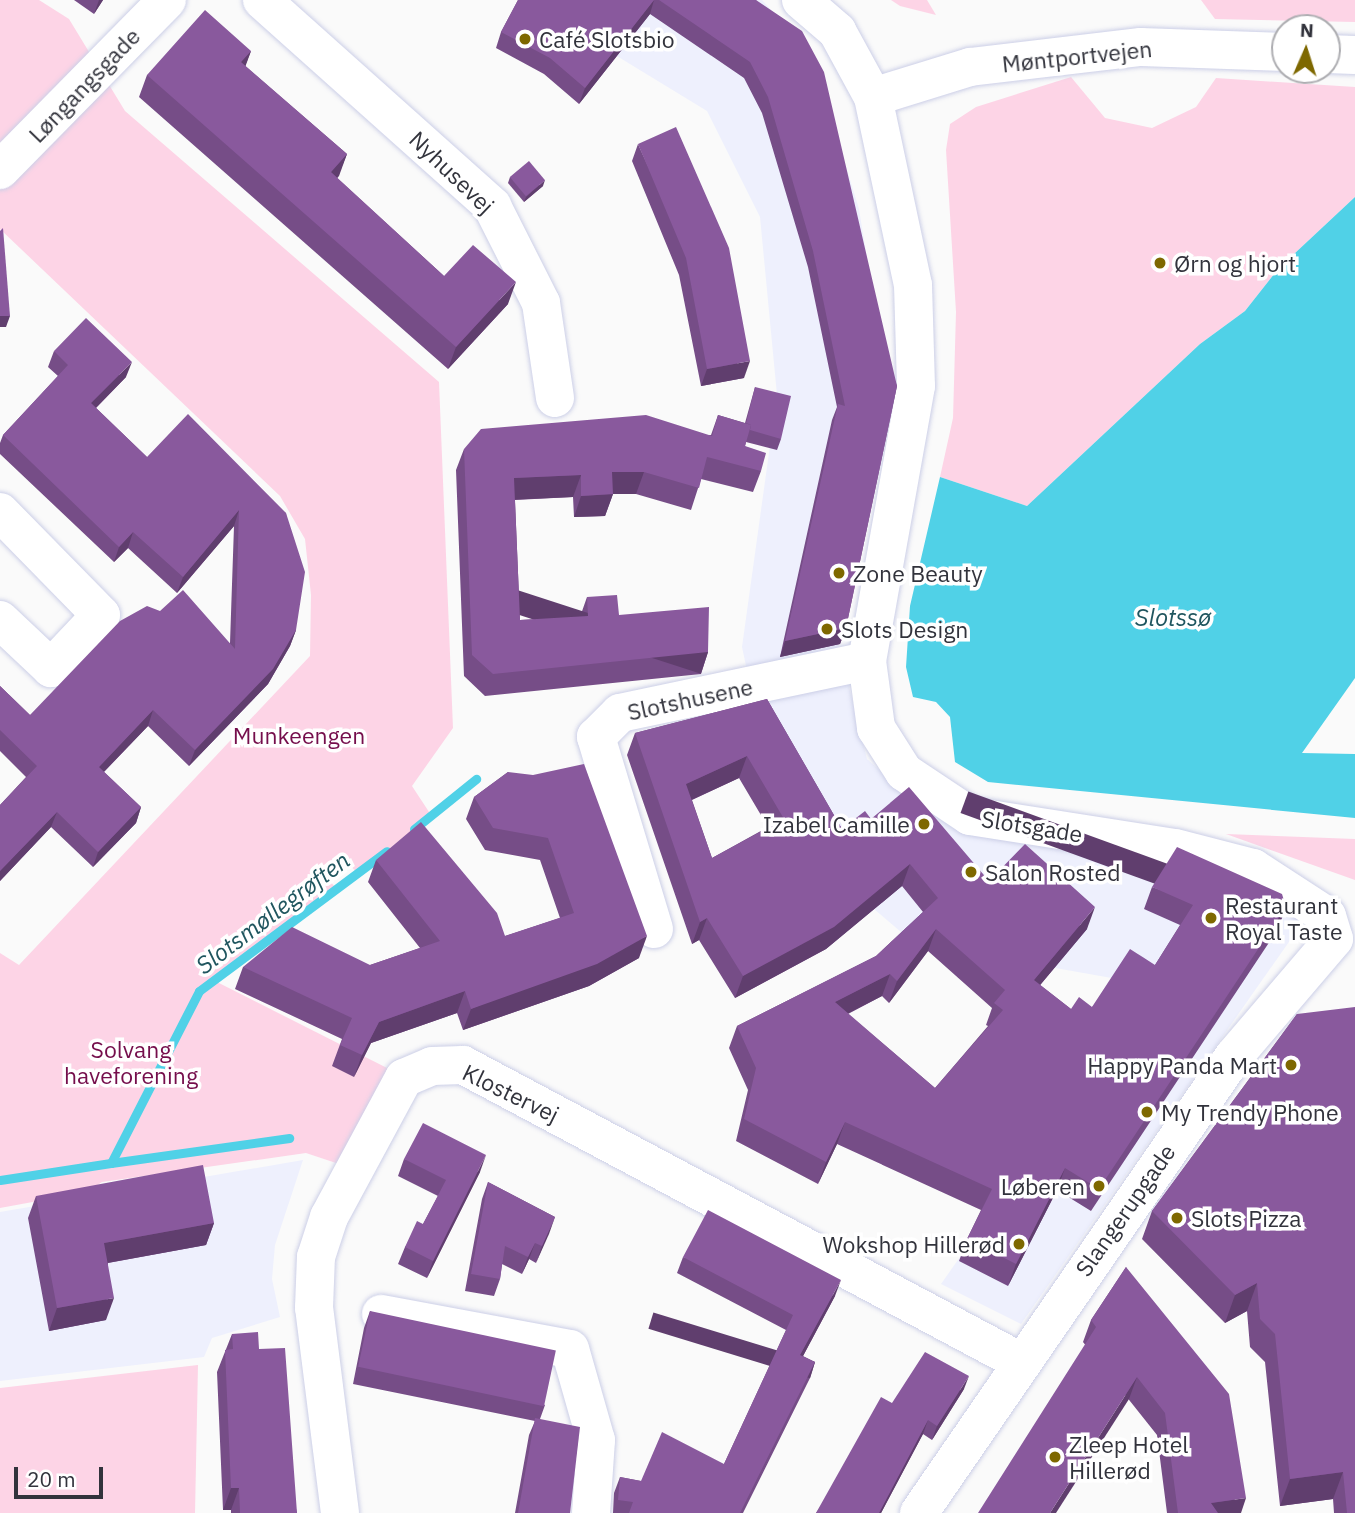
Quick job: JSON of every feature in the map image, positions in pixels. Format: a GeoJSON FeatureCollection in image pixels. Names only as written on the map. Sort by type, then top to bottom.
{"type":"FeatureCollection","features":[{"type":"Feature","properties":{"kind":"street","name":"Løngangsgade"},"geometry":{"type":"LineString","coordinates":[[0,170],[167,0]]}},
{"type":"Feature","properties":{"kind":"street","name":"Nyhusevej"},"geometry":{"type":"LineString","coordinates":[[262,0],[492,206],[541,303],[555,398]]}},
{"type":"Feature","properties":{"kind":"street","name":"Slotsgade"},"geometry":{"type":"LineString","coordinates":[[801,0],[837,31],[873,97],[913,285],[916,386],[867,661],[877,729],[904,772],[931,795],[970,816],[1175,848],[1253,868],[1339,935]]}},
{"type":"Feature","properties":{"kind":"street","name":"Møntportvejen"},"geometry":{"type":"LineString","coordinates":[[873,97],[970,67],[1141,47],[1271,52]]}},
{"type":"Feature","properties":{"kind":"street"},"geometry":{"type":"LineString","coordinates":[[0,512],[101,615],[51,668],[0,620]]}},
{"type":"Feature","properties":{"kind":"street","name":"Slotshusene"},"geometry":{"type":"LineString","coordinates":[[654,929],[596,737],[620,713],[867,661]]}},
{"type":"Feature","properties":{"kind":"street","name":"Slangerupgade"},"geometry":{"type":"LineString","coordinates":[[919,1513],[1019,1361],[1234,1056],[1339,935]]}},
{"type":"Feature","properties":{"kind":"street","name":"Klostervej"},"geometry":{"type":"LineString","coordinates":[[340,1513],[314,1308],[316,1257],[328,1217],[404,1078],[432,1066],[463,1065],[1019,1361]]}},
{"type":"Feature","properties":{"kind":"street"},"geometry":{"type":"LineString","coordinates":[[381,1314],[570,1349],[596,1440],[592,1513]]}},
{"type":"Feature","properties":{"kind":"shaded area"},"geometry":{"type":"Polygon","coordinates":[[[525,0],[762,0],[812,55],[859,209],[887,380],[836,636],[867,759],[909,797],[1153,857],[1305,919],[1021,1324],[941,1284],[1151,985],[914,943],[781,830],[742,647],[777,395],[760,217],[707,111],[525,0]]]}},
{"type":"Feature","properties":{"kind":"shaded area"},"geometry":{"type":"Polygon","coordinates":[[[303,1160],[275,1245],[272,1279],[280,1317],[212,1338],[204,1357],[0,1381],[0,1212],[303,1160]]]}},
{"type":"Feature","properties":{"kind":"green space"},"geometry":{"type":"Polygon","coordinates":[[[0,0],[39,0],[69,19],[125,111],[439,382],[453,728],[412,786],[431,815],[358,874],[343,857],[323,874],[339,891],[215,981],[389,1069],[339,1164],[306,1153],[102,1182],[87,1192],[0,1208],[0,953],[19,965],[310,656],[311,595],[305,539],[280,496],[0,229],[0,0]]]}},
{"type":"Feature","properties":{"kind":"green space"},"geometry":{"type":"Polygon","coordinates":[[[891,0],[927,0],[936,15],[900,6],[891,0]]]}},
{"type":"Feature","properties":{"kind":"green space"},"geometry":{"type":"Polygon","coordinates":[[[1201,0],[1355,0],[1355,22],[1341,22],[1341,14],[1271,14],[1271,20],[1215,19],[1201,0]]]}},
{"type":"Feature","properties":{"kind":"green space"},"geometry":{"type":"Polygon","coordinates":[[[1071,77],[1105,118],[1152,128],[1196,107],[1216,78],[1271,82],[1271,84],[1355,87],[1355,197],[1278,269],[1245,311],[1200,344],[1027,506],[940,477],[953,418],[956,312],[946,150],[950,124],[976,107],[1071,77]]]}},
{"type":"Feature","properties":{"kind":"green space"},"geometry":{"type":"Polygon","coordinates":[[[1226,834],[1355,839],[1355,880],[1226,834]]]}},
{"type":"Feature","properties":{"kind":"green space"},"geometry":{"type":"Polygon","coordinates":[[[198,1365],[195,1513],[0,1513],[0,1388],[198,1365]]]}},
{"type":"Feature","properties":{"kind":"water","name":"Slotssø"},"geometry":{"type":"Polygon","coordinates":[[[1355,197],[1355,678],[1302,753],[1355,754],[1355,818],[988,782],[955,762],[950,717],[936,702],[913,697],[906,667],[910,606],[940,477],[1027,506],[1200,344],[1245,311],[1278,269],[1355,197]]]}},
{"type":"Feature","properties":{"kind":"building"},"geometry":{"type":"Polygon","coordinates":[[[518,0],[654,0],[585,88],[550,58],[501,32],[518,0]]]}},
{"type":"Feature","properties":{"kind":"building"},"geometry":{"type":"Polygon","coordinates":[[[659,0],[756,0],[802,31],[824,72],[897,386],[846,628],[785,641],[838,404],[845,406],[813,251],[768,97],[750,62],[659,0]]]}},
{"type":"Feature","properties":{"kind":"building"},"geometry":{"type":"Polygon","coordinates":[[[205,10],[251,51],[241,62],[347,154],[331,172],[444,276],[473,245],[516,282],[456,347],[147,75],[205,10]]]}},
{"type":"Feature","properties":{"kind":"building"},"geometry":{"type":"Polygon","coordinates":[[[676,127],[729,248],[750,361],[707,369],[686,258],[638,144],[676,127]]]}},
{"type":"Feature","properties":{"kind":"building"},"geometry":{"type":"Polygon","coordinates":[[[529,161],[545,180],[526,196],[510,177],[529,161]]]}},
{"type":"Feature","properties":{"kind":"building"},"geometry":{"type":"Polygon","coordinates":[[[3,228],[10,316],[0,316],[0,231],[3,228]]]}},
{"type":"Feature","properties":{"kind":"building"},"geometry":{"type":"Polygon","coordinates":[[[86,318],[132,362],[91,403],[147,457],[188,414],[286,513],[305,572],[296,630],[273,669],[195,750],[153,710],[99,767],[141,807],[98,852],[57,812],[0,871],[0,805],[37,766],[0,730],[0,686],[30,715],[120,621],[147,606],[160,611],[183,590],[235,649],[239,510],[183,577],[133,532],[119,547],[3,435],[68,365],[54,351],[86,318]]]}},
{"type":"Feature","properties":{"kind":"building"},"geometry":{"type":"Polygon","coordinates":[[[755,387],[791,396],[781,439],[750,430],[751,425],[746,423],[755,387]]]}},
{"type":"Feature","properties":{"kind":"building"},"geometry":{"type":"Polygon","coordinates":[[[646,415],[712,436],[718,415],[751,425],[745,446],[766,453],[761,471],[707,457],[699,488],[644,472],[612,472],[613,494],[581,496],[581,475],[514,478],[520,620],[588,616],[587,597],[617,595],[619,615],[709,607],[708,652],[493,674],[472,655],[464,449],[481,429],[646,415]]]}},
{"type":"Feature","properties":{"kind":"building"},"geometry":{"type":"Polygon","coordinates":[[[767,699],[842,829],[865,811],[871,819],[909,787],[989,881],[1025,844],[1095,907],[1034,980],[1071,1009],[1079,997],[1092,1007],[1130,949],[1155,965],[1193,905],[1152,887],[1177,847],[1282,894],[1286,907],[1099,1189],[1065,1168],[1016,1264],[967,1239],[992,1189],[845,1122],[826,1162],[744,1119],[756,1068],[737,1026],[876,956],[938,898],[910,864],[834,927],[743,976],[707,918],[700,922],[635,733],[767,699]],[[747,756],[686,784],[712,858],[784,819],[747,756]],[[936,929],[897,981],[890,974],[835,1002],[935,1088],[1003,1010],[994,1003],[1005,990],[936,929]]]}},
{"type":"Feature","properties":{"kind":"building"},"geometry":{"type":"Polygon","coordinates":[[[584,764],[647,936],[597,964],[471,1009],[465,991],[379,1022],[362,1055],[340,1045],[352,1018],[243,967],[292,927],[370,965],[440,941],[376,860],[421,822],[497,913],[505,936],[574,913],[548,838],[493,828],[474,797],[508,772],[533,775],[584,764]]]}},
{"type":"Feature","properties":{"kind":"building"},"geometry":{"type":"Polygon","coordinates":[[[1355,1007],[1355,1513],[1347,1513],[1343,1472],[1290,1479],[1275,1334],[1260,1319],[1257,1283],[1235,1295],[1152,1211],[1297,1014],[1355,1007]]]}},
{"type":"Feature","properties":{"kind":"building"},"geometry":{"type":"Polygon","coordinates":[[[423,1123],[486,1155],[433,1261],[405,1247],[417,1221],[423,1224],[446,1180],[404,1159],[423,1123]]]}},
{"type":"Feature","properties":{"kind":"building"},"geometry":{"type":"Polygon","coordinates":[[[203,1165],[214,1223],[104,1243],[114,1298],[57,1308],[36,1196],[203,1165]]]}},
{"type":"Feature","properties":{"kind":"building"},"geometry":{"type":"Polygon","coordinates":[[[488,1182],[555,1217],[542,1246],[535,1243],[528,1257],[505,1246],[500,1279],[471,1274],[488,1182]]]}},
{"type":"Feature","properties":{"kind":"building"},"geometry":{"type":"Polygon","coordinates":[[[708,1210],[841,1280],[800,1355],[815,1362],[740,1513],[629,1513],[633,1502],[618,1500],[620,1477],[641,1481],[662,1432],[724,1464],[793,1315],[683,1257],[708,1210]]]}},
{"type":"Feature","properties":{"kind":"building"},"geometry":{"type":"Polygon","coordinates":[[[1126,1267],[1229,1394],[1246,1498],[1211,1503],[1218,1513],[1178,1513],[1165,1413],[1137,1377],[1050,1513],[978,1513],[1096,1327],[1091,1320],[1126,1267]]]}},
{"type":"Feature","properties":{"kind":"building"},"geometry":{"type":"Polygon","coordinates":[[[370,1311],[556,1351],[544,1406],[358,1367],[370,1311]]]}},
{"type":"Feature","properties":{"kind":"building"},"geometry":{"type":"Polygon","coordinates":[[[258,1332],[259,1349],[285,1348],[297,1513],[240,1513],[239,1488],[231,1488],[225,1350],[233,1349],[232,1334],[258,1332]]]}},
{"type":"Feature","properties":{"kind":"building"},"geometry":{"type":"Polygon","coordinates":[[[925,1352],[969,1376],[937,1426],[928,1420],[879,1513],[816,1513],[881,1397],[892,1403],[925,1352]]]}},
{"type":"Feature","properties":{"kind":"building"},"geometry":{"type":"Polygon","coordinates":[[[535,1418],[580,1427],[570,1513],[518,1513],[535,1418]]]}},
{"type":"Feature","properties":{"kind":"waterway","name":"Slotsmøllegrøften"},"geometry":{"type":"LineString","coordinates":[[414,829],[476,779]]}},
{"type":"Feature","properties":{"kind":"waterway","name":"Slotsmøllegrøften"},"geometry":{"type":"LineString","coordinates":[[0,1180],[111,1163],[199,991],[387,851]]}},
{"type":"Feature","properties":{"kind":"waterway"},"geometry":{"type":"LineString","coordinates":[[111,1163],[289,1138]]}},
{"type":"Feature","properties":{"kind":"place","name":"Café Slotsbio"},"geometry":{"type":"Point","coordinates":[525,39]}},
{"type":"Feature","properties":{"kind":"place","name":"Ørn og hjort"},"geometry":{"type":"Point","coordinates":[1160,263]}},
{"type":"Feature","properties":{"kind":"place","name":"Zone Beauty"},"geometry":{"type":"Point","coordinates":[839,573]}},
{"type":"Feature","properties":{"kind":"place","name":"Slots Design"},"geometry":{"type":"Point","coordinates":[827,629]}},
{"type":"Feature","properties":{"kind":"place","name":"Izabel Camille"},"geometry":{"type":"Point","coordinates":[924,824]}},
{"type":"Feature","properties":{"kind":"place","name":"Salon Rosted"},"geometry":{"type":"Point","coordinates":[971,872]}},
{"type":"Feature","properties":{"kind":"place","name":"Restaurant Royal Taste"},"geometry":{"type":"Point","coordinates":[1211,918]}},
{"type":"Feature","properties":{"kind":"place","name":"Happy Panda Mart"},"geometry":{"type":"Point","coordinates":[1291,1065]}},
{"type":"Feature","properties":{"kind":"place","name":"My Trendy Phone"},"geometry":{"type":"Point","coordinates":[1147,1112]}},
{"type":"Feature","properties":{"kind":"place","name":"Løberen"},"geometry":{"type":"Point","coordinates":[1099,1186]}},
{"type":"Feature","properties":{"kind":"place","name":"Slots Pizza"},"geometry":{"type":"Point","coordinates":[1177,1218]}},
{"type":"Feature","properties":{"kind":"place","name":"Wokshop Hillerød"},"geometry":{"type":"Point","coordinates":[1019,1244]}},
{"type":"Feature","properties":{"kind":"place","name":"Zleep Hotel Hillerød"},"geometry":{"type":"Point","coordinates":[1055,1457]}},
{"type":"Feature","properties":{"kind":"park label","name":"Munkeengen"},"geometry":{"type":"Point","coordinates":[299,735]}},
{"type":"Feature","properties":{"kind":"park label","name":"Solvang haveforening"},"geometry":{"type":"Point","coordinates":[131,1062]}}]}
